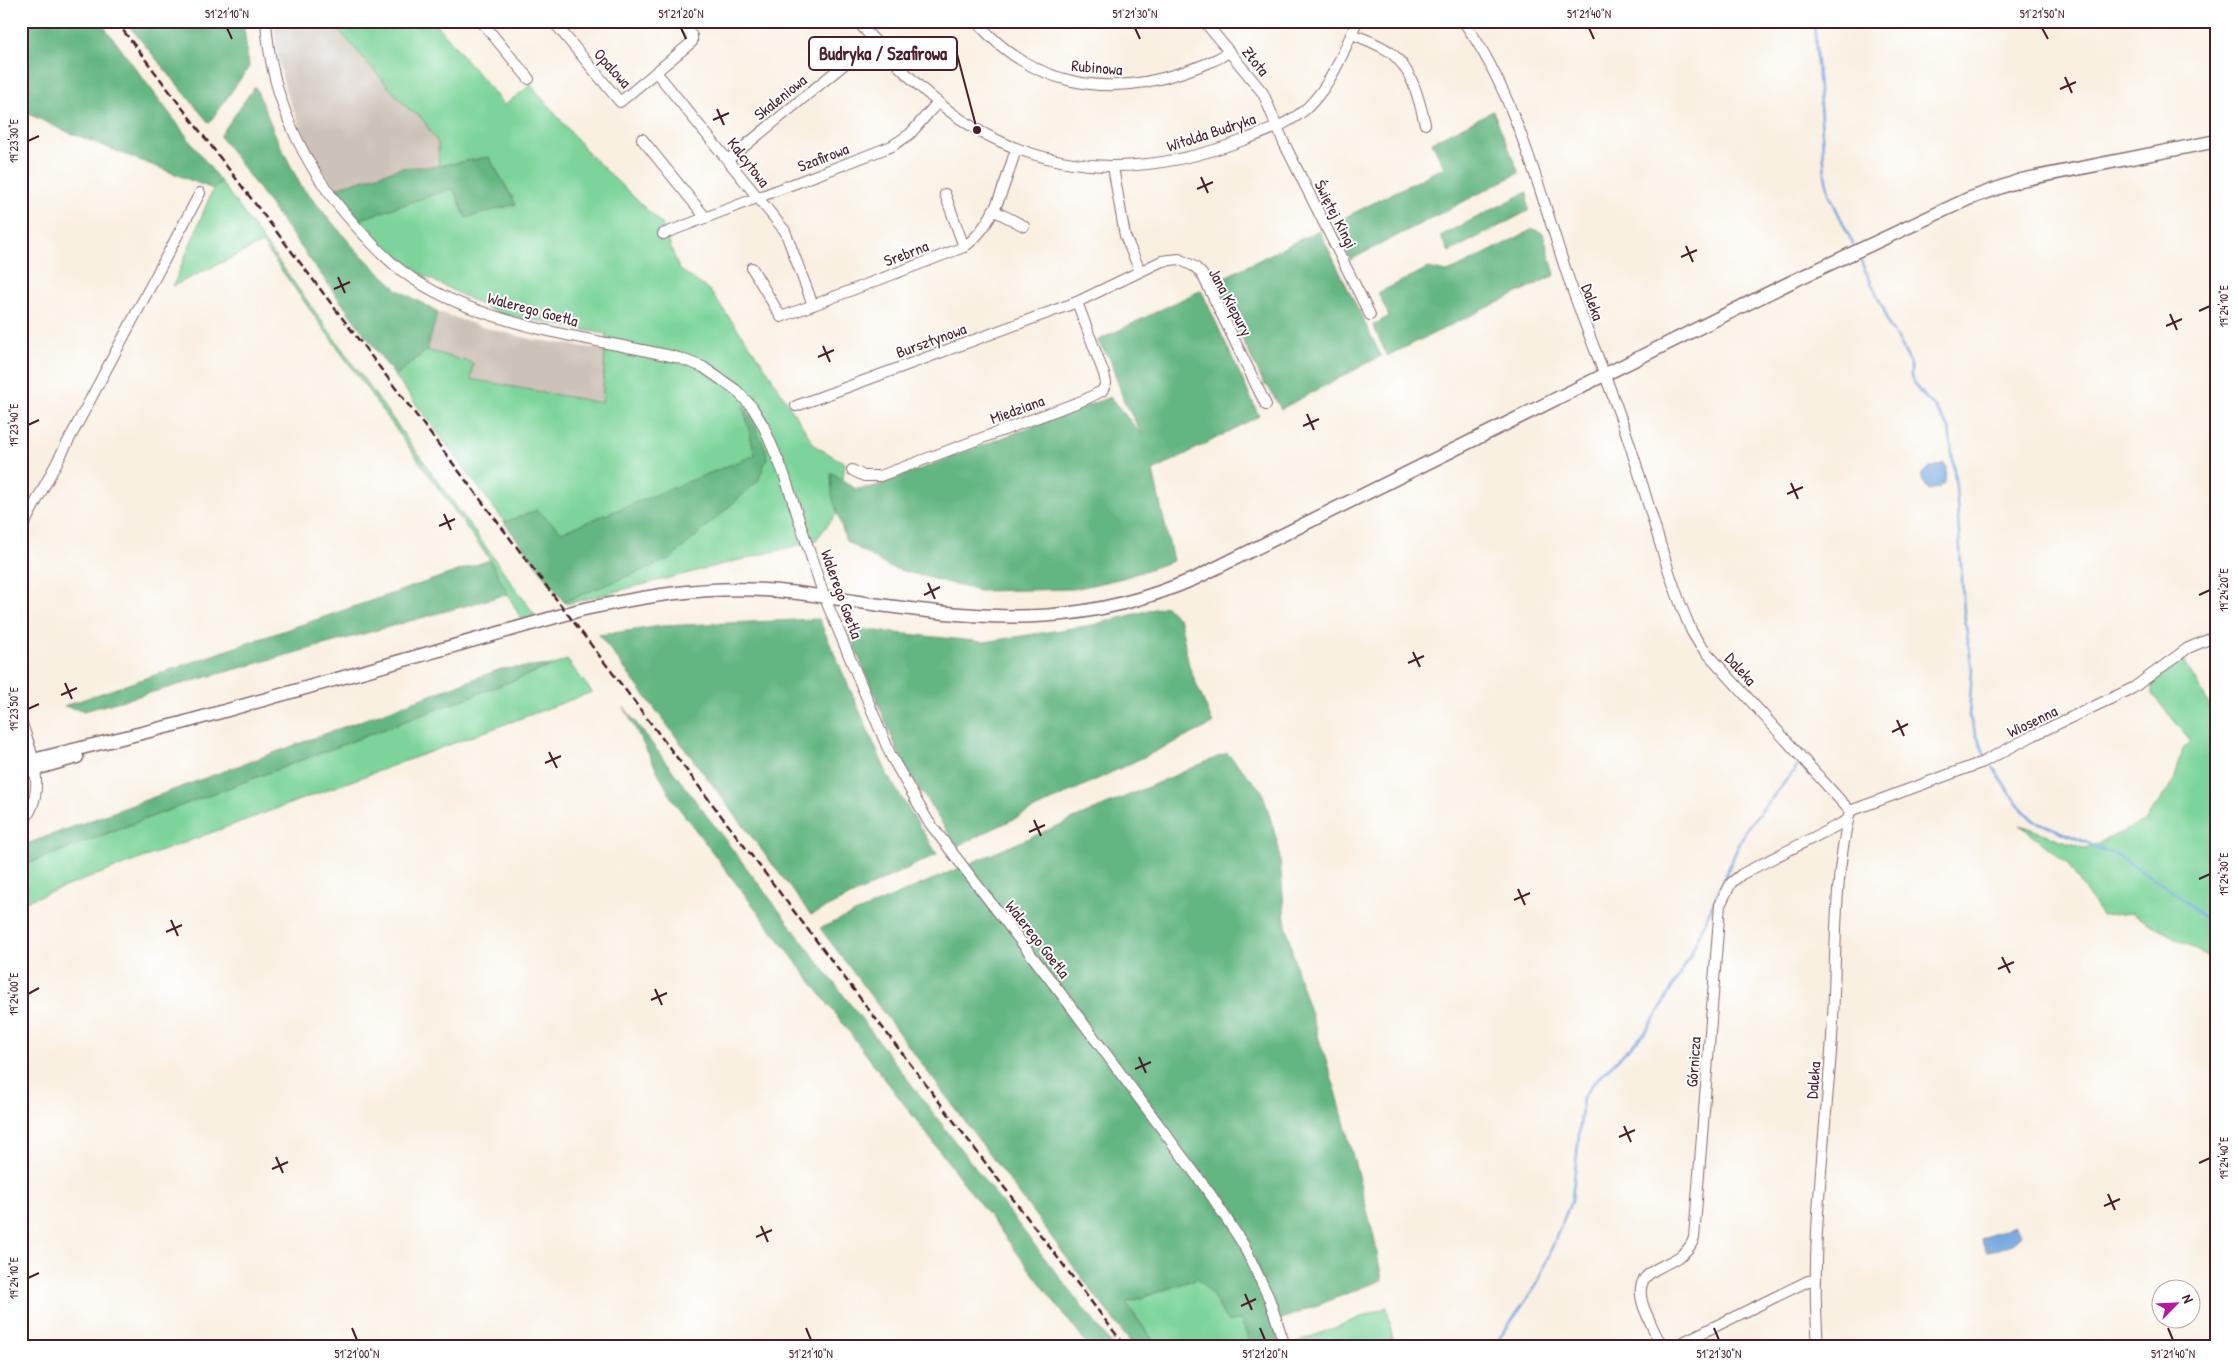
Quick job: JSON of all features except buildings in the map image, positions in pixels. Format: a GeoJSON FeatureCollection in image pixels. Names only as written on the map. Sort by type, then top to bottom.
{"type":"FeatureCollection","features":[{"type":"Feature","properties":{"kind":"main road"},"geometry":{"type":"LineString","coordinates":[[21,773],[30,764],[138,739],[182,723],[580,610],[639,598],[724,589],[763,590],[991,618],[1076,614],[1118,605],[1172,588],[1196,578],[1791,282],[1968,199],[2020,180],[2217,141]]}},
{"type":"Feature","properties":{"kind":"street","name":"Walerego Goetla"},"geometry":{"type":"LineString","coordinates":[[266,21],[272,66],[279,95],[305,158],[336,204],[382,254],[402,271],[447,296],[504,319],[678,358],[703,367],[736,390],[752,407],[773,445],[824,596],[891,756],[928,821],[1069,1004],[1211,1195],[1243,1244],[1266,1290],[1285,1346]]}},
{"type":"Feature","properties":{"kind":"street"},"geometry":{"type":"LineString","coordinates":[[481,21],[528,79]]}},
{"type":"Feature","properties":{"kind":"street","name":"Opalowa"},"geometry":{"type":"LineString","coordinates":[[553,21],[620,102],[656,72]]}},
{"type":"Feature","properties":{"kind":"street"},"geometry":{"type":"LineString","coordinates":[[656,72],[692,42],[692,36],[681,21]]}},
{"type":"Feature","properties":{"kind":"street","name":"Witolda Budryka"},"geometry":{"type":"LineString","coordinates":[[857,21],[938,102],[977,130],[1016,148],[1056,160],[1112,167],[1163,163],[1195,157],[1277,125],[1304,110],[1322,90],[1357,21]]}},
{"type":"Feature","properties":{"kind":"street","name":"Rubinowa"},"geometry":{"type":"LineString","coordinates":[[976,21],[1014,56],[1041,72],[1078,83],[1100,86],[1134,85],[1165,78],[1218,60],[1229,52]]}},
{"type":"Feature","properties":{"kind":"street","name":"Złota"},"geometry":{"type":"LineString","coordinates":[[1204,21],[1263,93],[1277,125]]}},
{"type":"Feature","properties":{"kind":"street","name":"Daleka"},"geometry":{"type":"LineString","coordinates":[[1463,21],[1492,71],[1526,150],[1571,285],[1604,375],[1615,399],[1692,632],[1700,645],[1849,816],[1840,864],[1832,1038],[1820,1165],[1816,1280],[1818,1346]]}},
{"type":"Feature","properties":{"kind":"street"},"geometry":{"type":"LineString","coordinates":[[1352,34],[1389,51],[1399,60],[1418,96],[1425,124]]}},
{"type":"Feature","properties":{"kind":"street","name":"Skaleniowa"},"geometry":{"type":"LineString","coordinates":[[729,159],[874,40]]}},
{"type":"Feature","properties":{"kind":"street","name":"Kalcytowa"},"geometry":{"type":"LineString","coordinates":[[656,72],[729,159],[782,227],[814,305]]}},
{"type":"Feature","properties":{"kind":"street","name":"Szafirowa"},"geometry":{"type":"LineString","coordinates":[[662,234],[892,146],[910,134],[938,102]]}},
{"type":"Feature","properties":{"kind":"street","name":"Świętej Kingi"},"geometry":{"type":"LineString","coordinates":[[1277,125],[1370,315]]}},
{"type":"Feature","properties":{"kind":"street"},"geometry":{"type":"LineString","coordinates":[[642,139],[706,218]]}},
{"type":"Feature","properties":{"kind":"street","name":"Srebrna"},"geometry":{"type":"LineString","coordinates":[[752,268],[781,317],[964,247],[984,229],[1016,148]]}},
{"type":"Feature","properties":{"kind":"street"},"geometry":{"type":"LineString","coordinates":[[1112,167],[1125,236],[1140,270]]}},
{"type":"Feature","properties":{"kind":"street"},"geometry":{"type":"LineString","coordinates":[[21,530],[200,193]]}},
{"type":"Feature","properties":{"kind":"street"},"geometry":{"type":"LineString","coordinates":[[945,194],[964,247]]}},
{"type":"Feature","properties":{"kind":"street"},"geometry":{"type":"LineString","coordinates":[[993,210],[1024,226]]}},
{"type":"Feature","properties":{"kind":"street","name":"Jana Kiepury"},"geometry":{"type":"LineString","coordinates":[[1077,302],[1140,270],[1171,258],[1188,262],[1202,274],[1266,405]]}},
{"type":"Feature","properties":{"kind":"street","name":"Bursztynowa"},"geometry":{"type":"LineString","coordinates":[[796,406],[1077,302]]}},
{"type":"Feature","properties":{"kind":"street","name":"Miedziana"},"geometry":{"type":"LineString","coordinates":[[852,470],[864,476],[880,476],[1076,403],[1102,391],[1106,383],[1104,374],[1077,302]]}},
{"type":"Feature","properties":{"kind":"street","name":"Wiosenna"},"geometry":{"type":"LineString","coordinates":[[1849,816],[1983,762],[2034,735],[2133,688],[2188,648],[2217,636]]}},
{"type":"Feature","properties":{"kind":"street"},"geometry":{"type":"LineString","coordinates":[[21,721],[36,796],[30,812],[21,824]]}},
{"type":"Feature","properties":{"kind":"street","name":"Górnicza"},"geometry":{"type":"LineString","coordinates":[[1664,1346],[1659,1340],[1643,1306],[1641,1289],[1649,1273],[1689,1250],[1694,1238],[1720,905],[1731,883],[1742,874],[1849,816]]}},
{"type":"Feature","properties":{"kind":"street"},"geometry":{"type":"LineString","coordinates":[[1675,1346],[1808,1281],[1816,1280]]}},
{"type":"Feature","properties":{"kind":"shaded area"},"geometry":{"type":"Polygon","coordinates":[[[274,21],[331,21],[408,109],[421,117],[438,143],[439,166],[401,168],[335,188],[314,158],[286,93],[276,49],[274,21]]]}},
{"type":"Feature","properties":{"kind":"shaded area"},"geometry":{"type":"Polygon","coordinates":[[[438,312],[482,327],[531,339],[605,350],[602,403],[470,378],[473,363],[427,350],[438,312]]]}},
{"type":"Feature","properties":{"kind":"green space"},"geometry":{"type":"Polygon","coordinates":[[[21,21],[100,21],[221,182],[213,189],[58,128],[21,110],[21,21]]]}},
{"type":"Feature","properties":{"kind":"green space"},"geometry":{"type":"Polygon","coordinates":[[[125,21],[243,21],[249,67],[209,123],[125,21]]]}},
{"type":"Feature","properties":{"kind":"green space"},"geometry":{"type":"Polygon","coordinates":[[[331,21],[434,21],[504,105],[531,85],[590,155],[662,224],[679,269],[709,290],[761,361],[815,446],[845,463],[839,511],[815,541],[566,604],[395,376],[427,350],[473,363],[471,379],[602,403],[606,334],[497,313],[403,265],[358,220],[454,187],[489,157],[439,166],[438,143],[421,117],[408,109],[331,21]]]}},
{"type":"Feature","properties":{"kind":"green space"},"geometry":{"type":"Polygon","coordinates":[[[255,86],[278,141],[301,186],[355,249],[398,290],[438,312],[427,350],[395,376],[220,136],[255,86]]]}},
{"type":"Feature","properties":{"kind":"green space"},"geometry":{"type":"Polygon","coordinates":[[[1493,111],[1519,173],[1350,260],[1334,223],[1444,167],[1432,142],[1493,111]]]}},
{"type":"Feature","properties":{"kind":"green space"},"geometry":{"type":"Polygon","coordinates":[[[489,157],[516,204],[466,218],[453,188],[358,220],[335,188],[401,168],[439,166],[489,157]]]}},
{"type":"Feature","properties":{"kind":"green space"},"geometry":{"type":"Polygon","coordinates":[[[221,182],[535,615],[521,619],[490,560],[262,243],[173,286],[213,189],[221,182]]]}},
{"type":"Feature","properties":{"kind":"green space"},"geometry":{"type":"Polygon","coordinates":[[[1527,192],[1528,211],[1449,252],[1440,236],[1527,192]]]}},
{"type":"Feature","properties":{"kind":"green space"},"geometry":{"type":"Polygon","coordinates":[[[1533,229],[1543,233],[1555,275],[1387,356],[1373,325],[1389,316],[1378,293],[1428,268],[1447,272],[1457,268],[1533,229]]]}},
{"type":"Feature","properties":{"kind":"green space"},"geometry":{"type":"Polygon","coordinates":[[[1319,230],[1381,356],[1281,409],[1269,388],[1264,384],[1215,282],[1319,230]]]}},
{"type":"Feature","properties":{"kind":"green space"},"geometry":{"type":"Polygon","coordinates":[[[1201,290],[1259,416],[1153,471],[1173,561],[1123,578],[1074,589],[979,591],[889,567],[846,541],[832,495],[831,472],[856,489],[873,487],[1110,397],[1144,437],[1125,404],[1110,359],[1097,341],[1201,290]]]}},
{"type":"Feature","properties":{"kind":"green space"},"geometry":{"type":"Polygon","coordinates":[[[743,406],[766,450],[767,458],[758,481],[670,559],[564,602],[504,522],[537,510],[562,532],[755,455],[743,406]]]}},
{"type":"Feature","properties":{"kind":"green space"},"geometry":{"type":"Polygon","coordinates":[[[490,560],[508,594],[84,711],[64,706],[490,560]]]}},
{"type":"Feature","properties":{"kind":"green space"},"geometry":{"type":"Polygon","coordinates":[[[1166,606],[1180,620],[1189,666],[1213,724],[957,846],[903,764],[847,628],[984,642],[1092,625],[1166,606]]]}},
{"type":"Feature","properties":{"kind":"green space"},"geometry":{"type":"Polygon","coordinates":[[[819,619],[889,778],[937,854],[811,915],[599,635],[662,626],[819,619]]]}},
{"type":"Feature","properties":{"kind":"green space"},"geometry":{"type":"Polygon","coordinates":[[[2181,655],[2217,719],[2217,962],[2131,913],[2102,916],[2067,863],[2020,825],[2086,849],[2145,821],[2174,781],[2183,749],[2191,741],[2152,694],[2153,679],[2181,655]]]}},
{"type":"Feature","properties":{"kind":"green space"},"geometry":{"type":"Polygon","coordinates":[[[567,660],[592,692],[21,903],[21,866],[567,660]]]}},
{"type":"Feature","properties":{"kind":"green space"},"geometry":{"type":"Polygon","coordinates":[[[554,665],[21,866],[21,846],[501,669],[554,665]]]}},
{"type":"Feature","properties":{"kind":"green space"},"geometry":{"type":"Polygon","coordinates":[[[624,707],[1113,1346],[1088,1346],[672,799],[624,707]]]}},
{"type":"Feature","properties":{"kind":"green space"},"geometry":{"type":"Polygon","coordinates":[[[1227,753],[1262,791],[1279,848],[1285,920],[1297,972],[1336,1091],[1374,1237],[1382,1280],[1272,1323],[1280,1346],[1251,1346],[1241,1320],[1227,1321],[1213,1296],[1198,1278],[1126,1303],[1157,1346],[1133,1346],[820,928],[1227,753]]]}},
{"type":"Feature","properties":{"kind":"green space"},"geometry":{"type":"Polygon","coordinates":[[[1199,1278],[1213,1296],[1227,1321],[1241,1320],[1251,1346],[1157,1346],[1126,1303],[1199,1278]]]}},
{"type":"Feature","properties":{"kind":"green space"},"geometry":{"type":"Polygon","coordinates":[[[1387,1307],[1394,1346],[1288,1346],[1293,1344],[1387,1307]]]}},
{"type":"Feature","properties":{"kind":"water"},"geometry":{"type":"Polygon","coordinates":[[[1944,463],[1946,466],[1945,483],[1938,488],[1929,490],[1922,480],[1922,474],[1926,470],[1944,463]]]}},
{"type":"Feature","properties":{"kind":"water"},"geometry":{"type":"Polygon","coordinates":[[[2014,1225],[2021,1235],[2005,1246],[1987,1252],[1981,1239],[2014,1225]]]}},
{"type":"Feature","properties":{"kind":"waterway"},"geometry":{"type":"LineString","coordinates":[[1814,21],[1825,175],[1830,196],[1853,244]]}},
{"type":"Feature","properties":{"kind":"waterway"},"geometry":{"type":"LineString","coordinates":[[1858,255],[1884,310],[1889,327],[1898,338],[1911,365],[1911,377],[1919,391],[1934,406],[1949,428],[1956,487],[1964,612],[1972,669],[1969,716],[1985,756]]}},
{"type":"Feature","properties":{"kind":"waterway"},"geometry":{"type":"LineString","coordinates":[[1494,1346],[1536,1286],[1572,1199],[1583,1098],[1592,1084],[1645,1033],[1656,1016],[1689,958],[1745,831],[1797,767]]}},
{"type":"Feature","properties":{"kind":"waterway"},"geometry":{"type":"LineString","coordinates":[[1993,767],[2018,805],[2033,820],[2118,856],[2171,890],[2217,928]]}},
{"type":"Feature","properties":{"kind":"railway"},"geometry":{"type":"LineString","coordinates":[[116,21],[1125,1346]]}},
{"type":"Feature","properties":{"kind":"place","name":"Budryka / Szafirowa"},"geometry":{"type":"Point","coordinates":[977,130]}}]}
